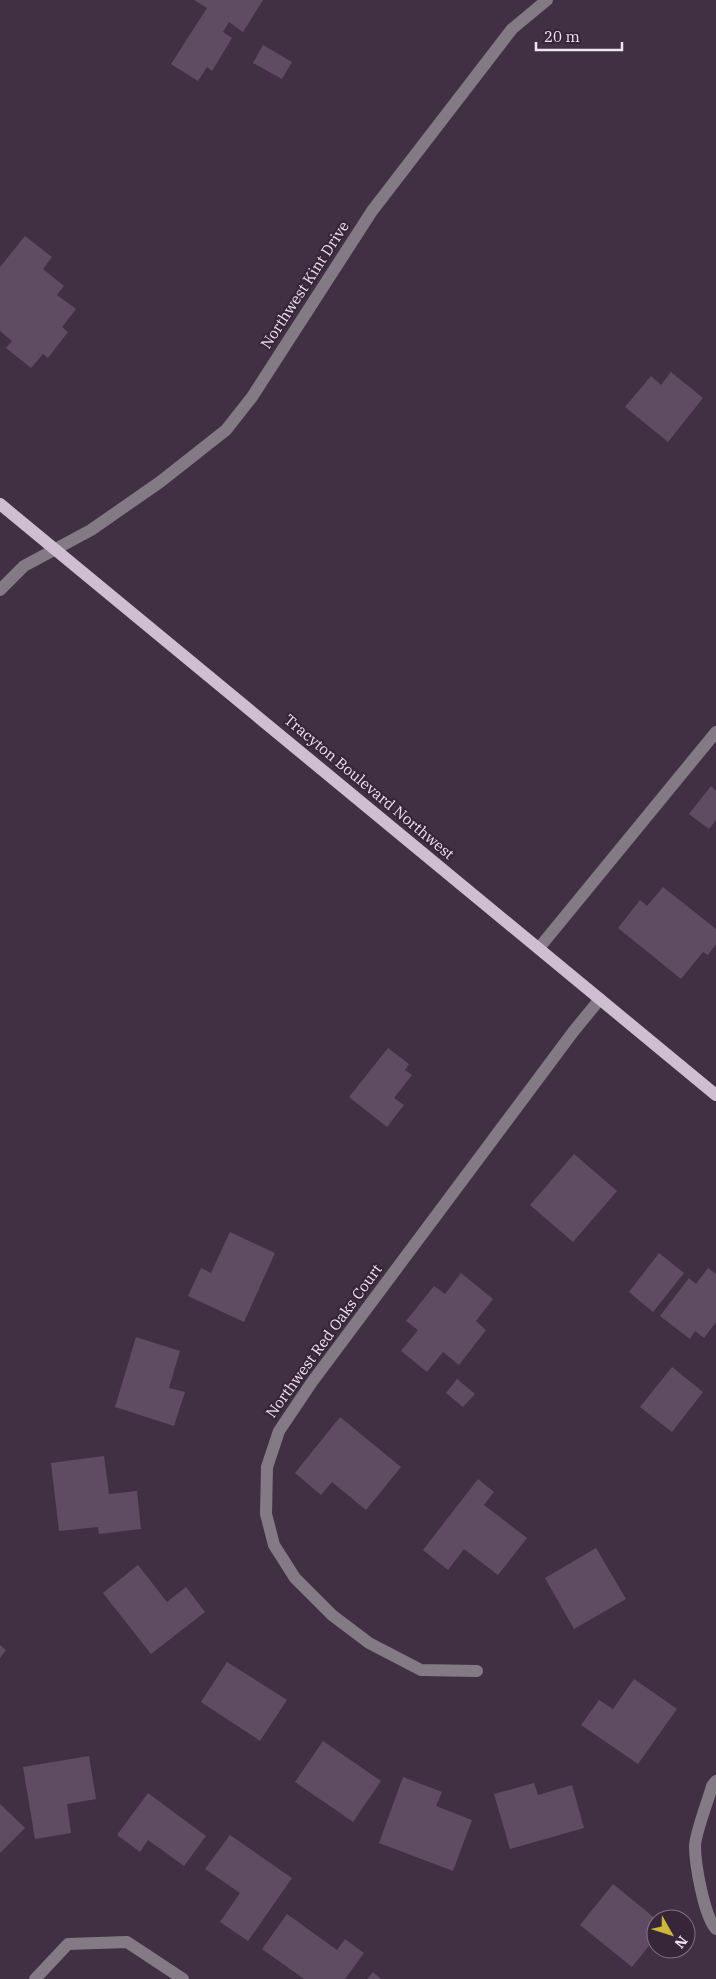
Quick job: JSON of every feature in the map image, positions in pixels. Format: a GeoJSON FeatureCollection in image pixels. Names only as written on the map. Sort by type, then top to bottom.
{"type":"FeatureCollection","features":[{"type":"Feature","properties":{"kind":"main road","name":"Tracyton Boulevard Northwest"},"geometry":{"type":"LineString","coordinates":[[0,504],[716,1095]]}},
{"type":"Feature","properties":{"kind":"street","name":"Northwest Kint Drive"},"geometry":{"type":"LineString","coordinates":[[0,590],[24,566],[91,530],[160,482],[226,430],[252,397],[372,210],[512,29],[546,0]]}},
{"type":"Feature","properties":{"kind":"street"},"geometry":{"type":"LineString","coordinates":[[539,948],[716,732]]}},
{"type":"Feature","properties":{"kind":"street","name":"Northwest Red Oaks Court"},"geometry":{"type":"LineString","coordinates":[[477,1671],[421,1670],[369,1643],[332,1615],[294,1578],[274,1545],[266,1514],[267,1467],[279,1431],[312,1382],[573,1032],[600,999]]}},
{"type":"Feature","properties":{"kind":"street"},"geometry":{"type":"LineString","coordinates":[[716,1781],[712,1786],[695,1845],[701,1887],[711,1923],[716,1928]]}},
{"type":"Feature","properties":{"kind":"street"},"geometry":{"type":"LineString","coordinates":[[34,1979],[68,1944],[127,1942],[183,1979]]}},
{"type":"Feature","properties":{"kind":"building"},"geometry":{"type":"Polygon","coordinates":[[[194,0],[263,0],[243,32],[229,22],[223,32],[232,38],[212,71],[207,67],[198,81],[171,64],[207,8],[194,0]]]}},
{"type":"Feature","properties":{"kind":"building"},"geometry":{"type":"Polygon","coordinates":[[[263,45],[292,62],[282,79],[253,63],[263,45]]]}},
{"type":"Feature","properties":{"kind":"building"},"geometry":{"type":"Polygon","coordinates":[[[25,236],[52,257],[43,269],[64,286],[57,295],[76,309],[62,327],[68,332],[48,358],[43,354],[31,368],[6,348],[12,341],[0,331],[0,267],[25,236]]]}},
{"type":"Feature","properties":{"kind":"building"},"geometry":{"type":"Polygon","coordinates":[[[671,372],[703,398],[668,442],[625,407],[651,376],[661,385],[671,372]]]}},
{"type":"Feature","properties":{"kind":"building"},"geometry":{"type":"Polygon","coordinates":[[[711,786],[716,791],[716,820],[709,829],[689,814],[711,786]]]}},
{"type":"Feature","properties":{"kind":"building"},"geometry":{"type":"Polygon","coordinates":[[[663,887],[716,929],[716,944],[708,955],[703,952],[681,979],[618,928],[640,900],[647,906],[663,887]]]}},
{"type":"Feature","properties":{"kind":"building"},"geometry":{"type":"Polygon","coordinates":[[[388,1048],[409,1064],[405,1070],[412,1075],[394,1098],[404,1105],[387,1127],[349,1097],[388,1048]]]}},
{"type":"Feature","properties":{"kind":"building"},"geometry":{"type":"Polygon","coordinates":[[[574,1154],[617,1191],[573,1242],[530,1205],[574,1154]]]}},
{"type":"Feature","properties":{"kind":"building"},"geometry":{"type":"Polygon","coordinates":[[[230,1232],[275,1253],[244,1322],[188,1296],[201,1268],[211,1273],[230,1232]]]}},
{"type":"Feature","properties":{"kind":"building"},"geometry":{"type":"Polygon","coordinates":[[[659,1253],[684,1273],[653,1312],[629,1292],[659,1253]]]}},
{"type":"Feature","properties":{"kind":"building"},"geometry":{"type":"Polygon","coordinates":[[[708,1268],[716,1274],[716,1322],[704,1338],[695,1331],[690,1339],[660,1316],[689,1278],[696,1284],[708,1268]]]}},
{"type":"Feature","properties":{"kind":"building"},"geometry":{"type":"Polygon","coordinates":[[[461,1273],[493,1299],[476,1321],[486,1330],[459,1365],[443,1352],[427,1372],[401,1351],[418,1330],[406,1321],[434,1286],[445,1294],[461,1273]]]}},
{"type":"Feature","properties":{"kind":"building"},"geometry":{"type":"Polygon","coordinates":[[[136,1337],[180,1351],[169,1388],[185,1392],[174,1426],[115,1407],[136,1337]]]}},
{"type":"Feature","properties":{"kind":"building"},"geometry":{"type":"Polygon","coordinates":[[[672,1367],[703,1392],[672,1432],[640,1407],[672,1367]]]}},
{"type":"Feature","properties":{"kind":"building"},"geometry":{"type":"Polygon","coordinates":[[[457,1379],[475,1394],[463,1407],[446,1393],[457,1379]]]}},
{"type":"Feature","properties":{"kind":"building"},"geometry":{"type":"Polygon","coordinates":[[[340,1417],[401,1467],[366,1510],[332,1482],[321,1495],[295,1473],[340,1417]]]}},
{"type":"Feature","properties":{"kind":"building"},"geometry":{"type":"Polygon","coordinates":[[[104,1456],[109,1494],[137,1491],[141,1529],[99,1534],[98,1527],[59,1531],[51,1463],[104,1456]]]}},
{"type":"Feature","properties":{"kind":"building"},"geometry":{"type":"Polygon","coordinates":[[[478,1479],[494,1492],[484,1505],[527,1538],[498,1575],[464,1549],[448,1570],[423,1550],[478,1479]]]}},
{"type":"Feature","properties":{"kind":"building"},"geometry":{"type":"Polygon","coordinates":[[[596,1548],[626,1599],[574,1629],[545,1578],[596,1548]]]}},
{"type":"Feature","properties":{"kind":"building"},"geometry":{"type":"Polygon","coordinates":[[[138,1565],[167,1602],[186,1587],[205,1612],[151,1654],[103,1593],[138,1565]]]}},
{"type":"Feature","properties":{"kind":"building"},"geometry":{"type":"Polygon","coordinates":[[[0,1645],[6,1650],[0,1658],[0,1645]]]}},
{"type":"Feature","properties":{"kind":"building"},"geometry":{"type":"Polygon","coordinates":[[[227,1662],[287,1700],[260,1741],[201,1702],[227,1662]]]}},
{"type":"Feature","properties":{"kind":"building"},"geometry":{"type":"Polygon","coordinates":[[[634,1679],[677,1709],[638,1764],[581,1725],[599,1700],[613,1709],[634,1679]]]}},
{"type":"Feature","properties":{"kind":"building"},"geometry":{"type":"Polygon","coordinates":[[[323,1741],[381,1781],[353,1822],[295,1782],[323,1741]]]}},
{"type":"Feature","properties":{"kind":"building"},"geometry":{"type":"Polygon","coordinates":[[[89,1756],[96,1799],[67,1804],[71,1833],[35,1839],[23,1767],[89,1756]]]}},
{"type":"Feature","properties":{"kind":"building"},"geometry":{"type":"Polygon","coordinates":[[[403,1777],[442,1792],[436,1806],[472,1820],[453,1871],[379,1843],[403,1777]]]}},
{"type":"Feature","properties":{"kind":"building"},"geometry":{"type":"Polygon","coordinates":[[[534,1783],[538,1795],[572,1785],[584,1828],[510,1849],[494,1794],[534,1783]]]}},
{"type":"Feature","properties":{"kind":"building"},"geometry":{"type":"Polygon","coordinates":[[[148,1793],[206,1836],[184,1866],[148,1840],[140,1852],[117,1835],[148,1793]]]}},
{"type":"Feature","properties":{"kind":"building"},"geometry":{"type":"Polygon","coordinates":[[[0,1804],[25,1828],[0,1853],[0,1804]]]}},
{"type":"Feature","properties":{"kind":"building"},"geometry":{"type":"Polygon","coordinates":[[[230,1835],[292,1878],[248,1941],[220,1922],[240,1893],[205,1869],[230,1835]]]}},
{"type":"Feature","properties":{"kind":"building"},"geometry":{"type":"Polygon","coordinates":[[[613,1884],[646,1911],[646,1950],[632,1967],[580,1925],[613,1884]]]}},
{"type":"Feature","properties":{"kind":"building"},"geometry":{"type":"Polygon","coordinates":[[[287,1914],[337,1950],[345,1939],[364,1953],[345,1979],[304,1979],[262,1949],[287,1914]]]}},
{"type":"Feature","properties":{"kind":"building"},"geometry":{"type":"Polygon","coordinates":[[[373,1972],[381,1979],[367,1979],[373,1972]]]}}]}
